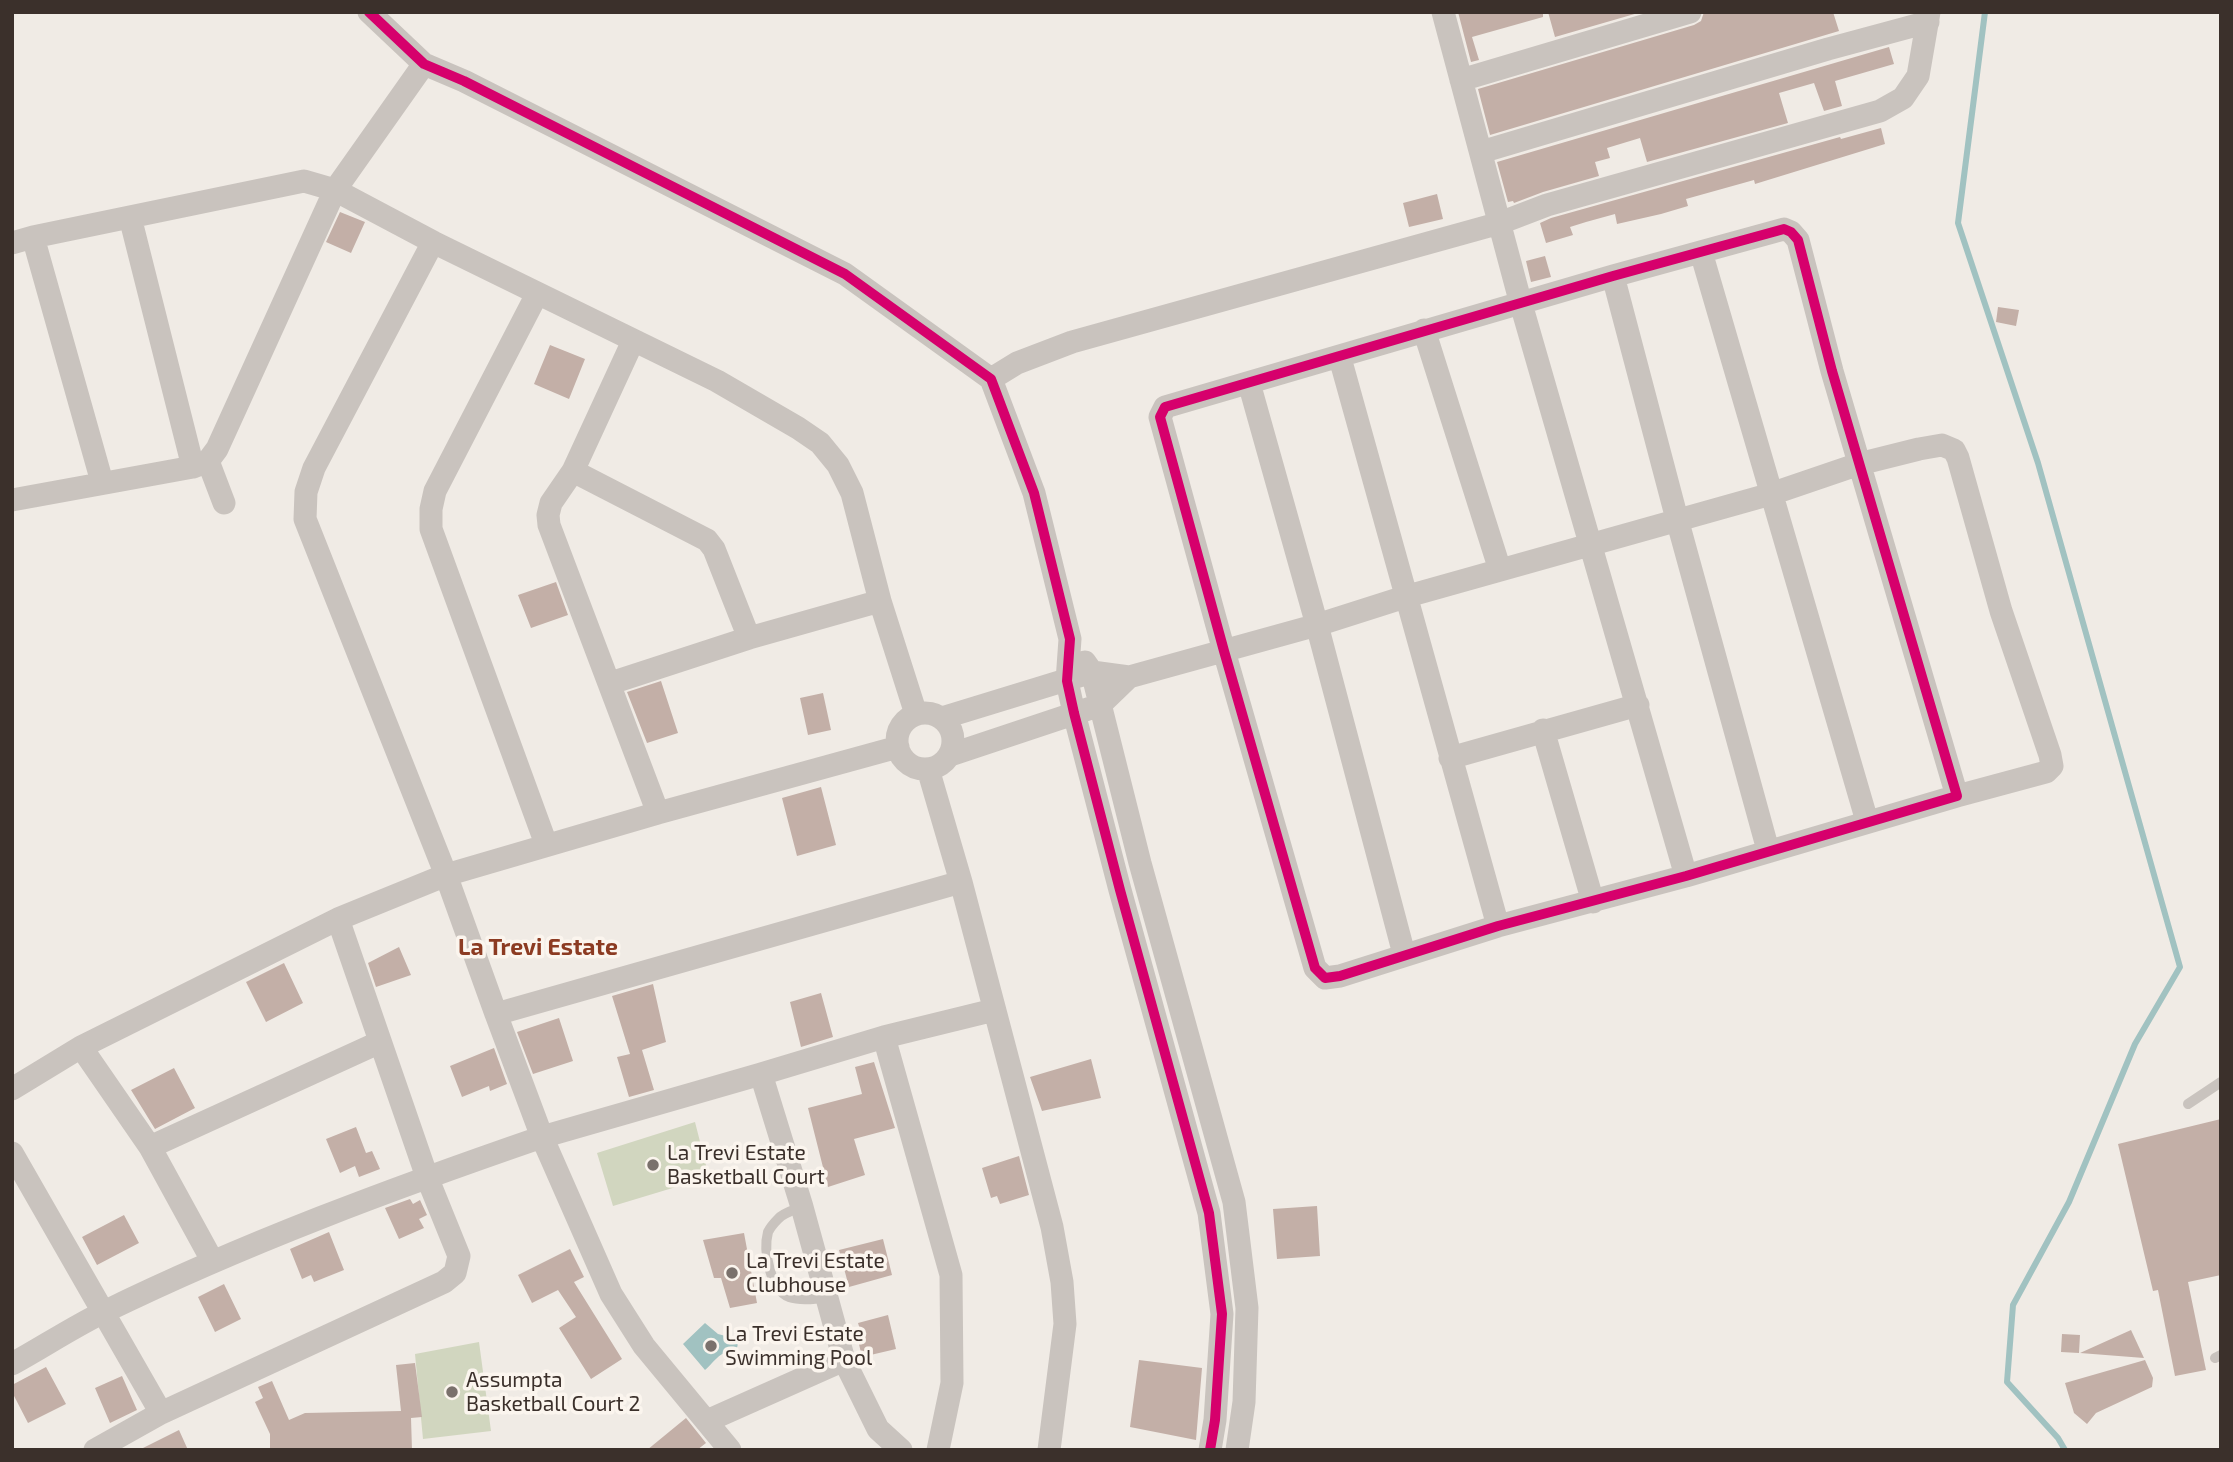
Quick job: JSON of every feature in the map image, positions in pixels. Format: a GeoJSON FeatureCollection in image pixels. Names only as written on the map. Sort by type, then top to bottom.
{"type":"FeatureCollection","features":[{"type":"Feature","properties":{"kind":"street"},"geometry":{"type":"LineString","coordinates":[[369,12],[424,64],[477,87],[845,274],[991,379],[1034,493],[1070,639],[1068,681],[1073,713],[1209,1213],[1223,1314],[1215,1420],[1210,1450]]}},
{"type":"Feature","properties":{"kind":"street"},"geometry":{"type":"LineString","coordinates":[[1443,12],[1521,304],[1686,876]]}},
{"type":"Feature","properties":{"kind":"street"},"geometry":{"type":"LineString","coordinates":[[1461,80],[1690,12]]}},
{"type":"Feature","properties":{"kind":"street"},"geometry":{"type":"LineString","coordinates":[[991,379],[1017,363],[1072,342],[1500,223],[1547,205],[1880,111],[1903,98],[1917,76],[1929,17],[1481,152]]}},
{"type":"Feature","properties":{"kind":"street"},"geometry":{"type":"LineString","coordinates":[[12,500],[201,464],[217,449],[335,190],[424,64]]}},
{"type":"Feature","properties":{"kind":"street"},"geometry":{"type":"LineString","coordinates":[[102,482],[23,240],[304,181],[335,190],[433,242],[717,381],[820,443],[838,465],[852,493],[880,601],[916,714]]}},
{"type":"Feature","properties":{"kind":"street"},"geometry":{"type":"LineString","coordinates":[[130,217],[201,464],[224,503]]}},
{"type":"Feature","properties":{"kind":"street"},"geometry":{"type":"LineString","coordinates":[[942,718],[1092,672],[1129,677],[1224,651],[1317,625],[1408,596],[1677,519],[1771,494],[1859,464],[1942,445],[1954,450],[1958,457],[2001,611],[2050,755],[2052,766],[2046,772],[1867,821],[1686,876],[1498,926],[1340,976],[1325,978],[1315,968],[1224,651],[1160,417],[1165,407],[1340,358],[1424,330],[1784,229],[1797,237],[1832,371],[1859,464],[1957,796]]}},
{"type":"Feature","properties":{"kind":"street"},"geometry":{"type":"LineString","coordinates":[[433,242],[314,468],[306,492],[305,519],[446,875],[542,1137],[611,1294],[644,1346],[730,1450]]}},
{"type":"Feature","properties":{"kind":"street"},"geometry":{"type":"LineString","coordinates":[[1701,252],[1867,821]]}},
{"type":"Feature","properties":{"kind":"street"},"geometry":{"type":"LineString","coordinates":[[1613,276],[1768,850]]}},
{"type":"Feature","properties":{"kind":"street"},"geometry":{"type":"LineString","coordinates":[[537,294],[435,491],[431,529],[546,844]]}},
{"type":"Feature","properties":{"kind":"street"},"geometry":{"type":"LineString","coordinates":[[1424,330],[1500,570]]}},
{"type":"Feature","properties":{"kind":"street"},"geometry":{"type":"LineString","coordinates":[[633,341],[573,471],[551,503],[548,515],[549,525],[659,813]]}},
{"type":"Feature","properties":{"kind":"street"},"geometry":{"type":"LineString","coordinates":[[1340,358],[1498,926]]}},
{"type":"Feature","properties":{"kind":"street"},"geometry":{"type":"LineString","coordinates":[[1249,383],[1317,625],[1404,954]]}},
{"type":"Feature","properties":{"kind":"street"},"geometry":{"type":"LineString","coordinates":[[573,471],[707,540],[714,549],[749,638]]}},
{"type":"Feature","properties":{"kind":"street"},"geometry":{"type":"LineString","coordinates":[[611,682],[749,638],[880,601]]}},
{"type":"Feature","properties":{"kind":"street"},"geometry":{"type":"LineString","coordinates":[[1070,639],[1092,672],[1140,863],[1234,1202],[1247,1308],[1244,1402],[1237,1450]]}},
{"type":"Feature","properties":{"kind":"street"},"geometry":{"type":"LineString","coordinates":[[950,755],[954,742],[950,728],[942,718],[929,713],[916,714],[905,722],[898,734],[898,747],[904,759],[915,767],[928,769],[941,764],[950,755],[1100,705],[1129,677]]}},
{"type":"Feature","properties":{"kind":"street"},"geometry":{"type":"LineString","coordinates":[[1450,758],[1638,705]]}},
{"type":"Feature","properties":{"kind":"street"},"geometry":{"type":"LineString","coordinates":[[1543,730],[1592,902]]}},
{"type":"Feature","properties":{"kind":"street"},"geometry":{"type":"LineString","coordinates":[[12,1089],[81,1047],[338,919],[446,875],[546,844],[898,747]]}},
{"type":"Feature","properties":{"kind":"street"},"geometry":{"type":"LineString","coordinates":[[928,769],[961,882],[1052,1227],[1062,1282],[1065,1324],[1049,1450]]}},
{"type":"Feature","properties":{"kind":"street"},"geometry":{"type":"LineString","coordinates":[[496,1014],[961,882]]}},
{"type":"Feature","properties":{"kind":"street"},"geometry":{"type":"LineString","coordinates":[[95,1450],[161,1413],[444,1282],[455,1273],[459,1256],[427,1177],[338,919]]}},
{"type":"Feature","properties":{"kind":"street"},"geometry":{"type":"LineString","coordinates":[[12,1364],[102,1312],[214,1262],[427,1177],[542,1137],[884,1037],[994,1010]]}},
{"type":"Feature","properties":{"kind":"street"},"geometry":{"type":"LineString","coordinates":[[884,1037],[951,1275],[952,1383],[938,1450]]}},
{"type":"Feature","properties":{"kind":"street"},"geometry":{"type":"LineString","coordinates":[[150,1147],[380,1042]]}},
{"type":"Feature","properties":{"kind":"street"},"geometry":{"type":"LineString","coordinates":[[81,1047],[150,1147],[214,1262]]}},
{"type":"Feature","properties":{"kind":"street"},"geometry":{"type":"LineString","coordinates":[[761,1074],[802,1207],[844,1360],[878,1429],[901,1450]]}},
{"type":"Feature","properties":{"kind":"street"},"geometry":{"type":"LineString","coordinates":[[12,1153],[161,1413]]}},
{"type":"Feature","properties":{"kind":"street"},"geometry":{"type":"LineString","coordinates":[[1209,1213],[1234,1202]]}},
{"type":"Feature","properties":{"kind":"street"},"geometry":{"type":"LineString","coordinates":[[707,1421],[844,1360]]}},
{"type":"Feature","properties":{"kind":"lane"},"geometry":{"type":"LineString","coordinates":[[2188,1104],[2221,1082]]}},
{"type":"Feature","properties":{"kind":"lane"},"geometry":{"type":"LineString","coordinates":[[802,1207],[780,1216],[769,1231],[768,1257],[772,1276],[781,1292],[791,1298],[812,1300],[828,1297]]}},
{"type":"Feature","properties":{"kind":"green space","name":"La Trevi Estate Basketball Court"},"geometry":{"type":"Polygon","coordinates":[[[695,1122],[709,1177],[613,1206],[597,1153],[695,1122]]]}},
{"type":"Feature","properties":{"kind":"green space","name":"Assumpta Basketball Court 2"},"geometry":{"type":"Polygon","coordinates":[[[479,1342],[491,1431],[423,1439],[415,1354],[479,1342]]]}},
{"type":"Feature","properties":{"kind":"water","name":"La Trevi Estate Swimming Pool"},"geometry":{"type":"Polygon","coordinates":[[[705,1323],[718,1334],[737,1339],[738,1343],[737,1348],[721,1354],[705,1370],[683,1344],[705,1323]]]}},
{"type":"Feature","properties":{"kind":"building"},"geometry":{"type":"Polygon","coordinates":[[[1458,12],[1543,12],[1543,17],[1472,37],[1479,60],[1471,62],[1458,12]]]}},
{"type":"Feature","properties":{"kind":"building"},"geometry":{"type":"Polygon","coordinates":[[[1548,12],[1638,12],[1638,13],[1555,37],[1548,12]]]}},
{"type":"Feature","properties":{"kind":"building"},"geometry":{"type":"Polygon","coordinates":[[[1704,12],[1833,12],[1839,31],[1490,135],[1478,89],[1694,25],[1701,21],[1704,12]]]}},
{"type":"Feature","properties":{"kind":"building"},"geometry":{"type":"Polygon","coordinates":[[[1889,47],[1894,64],[1835,81],[1842,106],[1824,111],[1814,83],[1779,93],[1788,123],[1647,162],[1640,138],[1607,148],[1610,158],[1595,162],[1599,176],[1514,203],[1508,202],[1497,162],[1889,47]]]}},
{"type":"Feature","properties":{"kind":"building"},"geometry":{"type":"Polygon","coordinates":[[[1881,128],[1885,144],[1755,184],[1754,180],[1686,199],[1688,206],[1661,214],[1617,224],[1615,214],[1586,222],[1570,227],[1573,235],[1546,243],[1540,223],[1551,218],[1840,137],[1841,139],[1881,128]]]}},
{"type":"Feature","properties":{"kind":"building"},"geometry":{"type":"Polygon","coordinates":[[[1437,194],[1443,219],[1409,227],[1403,203],[1437,194]]]}},
{"type":"Feature","properties":{"kind":"building"},"geometry":{"type":"Polygon","coordinates":[[[340,212],[365,222],[351,253],[326,242],[340,212]]]}},
{"type":"Feature","properties":{"kind":"building"},"geometry":{"type":"Polygon","coordinates":[[[1545,256],[1551,277],[1531,282],[1526,261],[1545,256]]]}},
{"type":"Feature","properties":{"kind":"building"},"geometry":{"type":"Polygon","coordinates":[[[1998,307],[2019,310],[2016,326],[1996,322],[1998,307]]]}},
{"type":"Feature","properties":{"kind":"building"},"geometry":{"type":"Polygon","coordinates":[[[550,345],[585,359],[569,399],[534,384],[550,345]]]}},
{"type":"Feature","properties":{"kind":"building"},"geometry":{"type":"Polygon","coordinates":[[[556,582],[568,615],[531,628],[518,595],[556,582]]]}},
{"type":"Feature","properties":{"kind":"building"},"geometry":{"type":"Polygon","coordinates":[[[661,681],[678,733],[647,743],[627,692],[661,681]]]}},
{"type":"Feature","properties":{"kind":"building"},"geometry":{"type":"Polygon","coordinates":[[[823,693],[831,730],[808,735],[800,698],[823,693]]]}},
{"type":"Feature","properties":{"kind":"building"},"geometry":{"type":"Polygon","coordinates":[[[821,787],[836,845],[797,856],[782,798],[821,787]]]}},
{"type":"Feature","properties":{"kind":"building"},"geometry":{"type":"Polygon","coordinates":[[[399,947],[411,975],[376,987],[368,963],[399,947]]]}},
{"type":"Feature","properties":{"kind":"building"},"geometry":{"type":"Polygon","coordinates":[[[284,963],[303,1003],[266,1022],[246,982],[284,963]]]}},
{"type":"Feature","properties":{"kind":"building"},"geometry":{"type":"Polygon","coordinates":[[[653,984],[666,1042],[642,1050],[654,1090],[629,1097],[617,1057],[630,1054],[612,996],[653,984]]]}},
{"type":"Feature","properties":{"kind":"building"},"geometry":{"type":"Polygon","coordinates":[[[821,993],[833,1037],[801,1047],[790,1002],[821,993]]]}},
{"type":"Feature","properties":{"kind":"building"},"geometry":{"type":"Polygon","coordinates":[[[559,1018],[573,1061],[533,1074],[517,1032],[559,1018]]]}},
{"type":"Feature","properties":{"kind":"building"},"geometry":{"type":"Polygon","coordinates":[[[494,1048],[507,1084],[490,1091],[489,1086],[462,1097],[450,1066],[494,1048]]]}},
{"type":"Feature","properties":{"kind":"building"},"geometry":{"type":"Polygon","coordinates":[[[1091,1059],[1101,1098],[1042,1111],[1030,1077],[1091,1059]]]}},
{"type":"Feature","properties":{"kind":"building"},"geometry":{"type":"Polygon","coordinates":[[[874,1062],[895,1128],[854,1139],[865,1175],[828,1187],[808,1108],[862,1094],[855,1067],[874,1062]]]}},
{"type":"Feature","properties":{"kind":"building"},"geometry":{"type":"Polygon","coordinates":[[[174,1068],[195,1108],[155,1129],[131,1090],[174,1068]]]}},
{"type":"Feature","properties":{"kind":"building"},"geometry":{"type":"Polygon","coordinates":[[[2221,1119],[2221,1275],[2188,1282],[2206,1370],[2175,1376],[2158,1290],[2153,1291],[2118,1144],[2221,1119]]]}},
{"type":"Feature","properties":{"kind":"building"},"geometry":{"type":"Polygon","coordinates":[[[356,1127],[366,1153],[372,1151],[380,1169],[359,1177],[355,1166],[340,1173],[326,1139],[356,1127]]]}},
{"type":"Feature","properties":{"kind":"building"},"geometry":{"type":"Polygon","coordinates":[[[1019,1156],[1029,1195],[1000,1204],[997,1196],[991,1198],[982,1168],[1019,1156]]]}},
{"type":"Feature","properties":{"kind":"building"},"geometry":{"type":"Polygon","coordinates":[[[410,1199],[413,1204],[420,1200],[427,1215],[419,1219],[424,1228],[399,1239],[385,1208],[410,1199]]]}},
{"type":"Feature","properties":{"kind":"building"},"geometry":{"type":"Polygon","coordinates":[[[1317,1206],[1320,1256],[1277,1259],[1273,1209],[1317,1206]]]}},
{"type":"Feature","properties":{"kind":"building"},"geometry":{"type":"Polygon","coordinates":[[[124,1215],[139,1243],[97,1265],[82,1237],[124,1215]]]}},
{"type":"Feature","properties":{"kind":"building"},"geometry":{"type":"Polygon","coordinates":[[[329,1232],[344,1270],[314,1282],[311,1275],[302,1279],[290,1249],[329,1232]]]}},
{"type":"Feature","properties":{"kind":"building","name":"La Trevi Estate Clubhouse"},"geometry":{"type":"Polygon","coordinates":[[[744,1233],[757,1303],[730,1308],[721,1278],[714,1278],[703,1240],[744,1233]]]}},
{"type":"Feature","properties":{"kind":"building"},"geometry":{"type":"Polygon","coordinates":[[[883,1239],[892,1275],[849,1287],[839,1250],[883,1239]]]}},
{"type":"Feature","properties":{"kind":"building"},"geometry":{"type":"Polygon","coordinates":[[[570,1249],[584,1277],[574,1282],[622,1359],[591,1379],[559,1328],[576,1317],[558,1290],[532,1303],[518,1275],[570,1249]]]}},
{"type":"Feature","properties":{"kind":"building"},"geometry":{"type":"Polygon","coordinates":[[[224,1284],[241,1319],[215,1332],[198,1297],[224,1284]]]}},
{"type":"Feature","properties":{"kind":"building"},"geometry":{"type":"Polygon","coordinates":[[[888,1315],[896,1349],[862,1357],[858,1340],[863,1339],[858,1323],[888,1315]]]}},
{"type":"Feature","properties":{"kind":"building"},"geometry":{"type":"Polygon","coordinates":[[[2131,1330],[2144,1358],[2080,1353],[2131,1330]]]}},
{"type":"Feature","properties":{"kind":"building"},"geometry":{"type":"Polygon","coordinates":[[[2062,1334],[2080,1335],[2079,1353],[2061,1352],[2062,1334]]]}},
{"type":"Feature","properties":{"kind":"building"},"geometry":{"type":"Polygon","coordinates":[[[1139,1360],[1202,1368],[1196,1440],[1130,1427],[1139,1360]]]}},
{"type":"Feature","properties":{"kind":"building"},"geometry":{"type":"Polygon","coordinates":[[[2145,1360],[2153,1378],[2152,1387],[2096,1413],[2087,1424],[2074,1413],[2065,1383],[2145,1360]]]}},
{"type":"Feature","properties":{"kind":"building"},"geometry":{"type":"Polygon","coordinates":[[[415,1363],[422,1417],[411,1418],[412,1450],[270,1450],[270,1434],[255,1402],[263,1398],[258,1387],[272,1381],[289,1420],[305,1413],[401,1411],[396,1365],[415,1363]]]}},
{"type":"Feature","properties":{"kind":"building"},"geometry":{"type":"Polygon","coordinates":[[[46,1367],[66,1404],[28,1423],[12,1392],[12,1385],[46,1367]]]}},
{"type":"Feature","properties":{"kind":"building"},"geometry":{"type":"Polygon","coordinates":[[[122,1376],[137,1410],[110,1423],[95,1388],[122,1376]]]}},
{"type":"Feature","properties":{"kind":"building"},"geometry":{"type":"Polygon","coordinates":[[[686,1418],[706,1443],[697,1450],[647,1450],[686,1418]]]}},
{"type":"Feature","properties":{"kind":"building"},"geometry":{"type":"Polygon","coordinates":[[[179,1430],[188,1450],[139,1450],[179,1430]]]}},
{"type":"Feature","properties":{"kind":"waterway"},"geometry":{"type":"LineString","coordinates":[[1985,12],[1958,223],[2038,463],[2180,967],[2135,1044],[2069,1202],[2013,1305],[2007,1382],[2058,1438],[2065,1450]]}},
{"type":"Feature","properties":{"kind":"cycle path"},"geometry":{"type":"LineString","coordinates":[[369,12],[424,64],[464,81],[845,274],[991,379],[1034,493],[1070,639],[1067,681],[1074,713],[1209,1213],[1222,1314],[1215,1420],[1210,1450]]}},
{"type":"Feature","properties":{"kind":"cycle path"},"geometry":{"type":"LineString","coordinates":[[1784,229],[1798,240],[1832,371],[1957,796],[1686,876],[1498,926],[1340,976],[1325,978],[1315,968],[1224,651],[1160,417],[1165,407],[1784,229]]}},
{"type":"Feature","properties":{"kind":"place","name":"La Trevi Estate Basketball Court"},"geometry":{"type":"Point","coordinates":[653,1165]}},
{"type":"Feature","properties":{"kind":"place","name":"La Trevi Estate Clubhouse"},"geometry":{"type":"Point","coordinates":[732,1273]}},
{"type":"Feature","properties":{"kind":"place","name":"La Trevi Estate Swimming Pool"},"geometry":{"type":"Point","coordinates":[711,1346]}},
{"type":"Feature","properties":{"kind":"place","name":"Assumpta Basketball Court 2"},"geometry":{"type":"Point","coordinates":[452,1392]}},
{"type":"Feature","properties":{"kind":"district","name":"La Trevi Estate"},"geometry":{"type":"Point","coordinates":[538,947]}}]}
